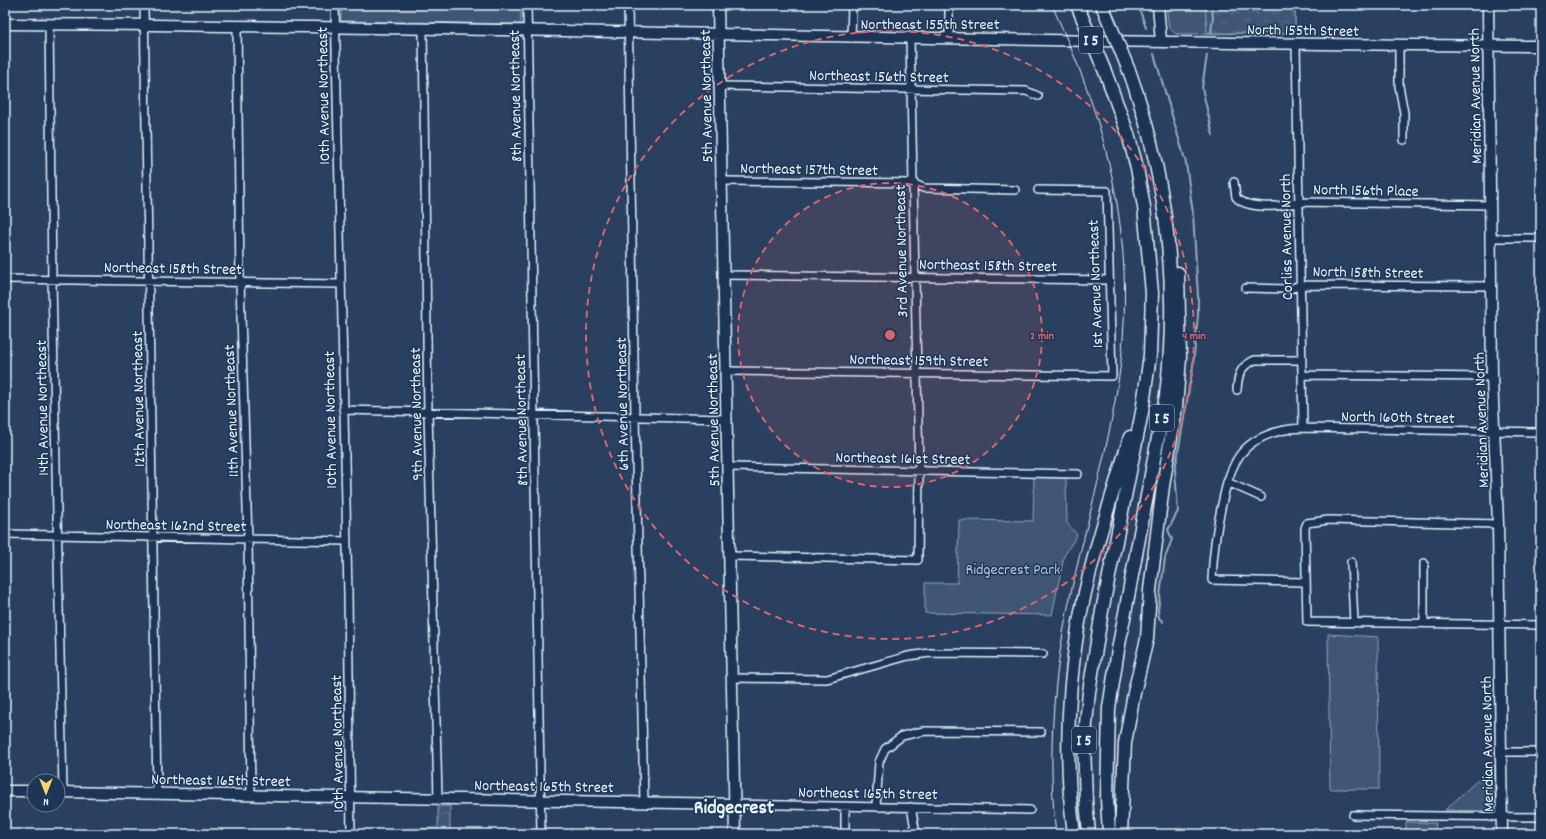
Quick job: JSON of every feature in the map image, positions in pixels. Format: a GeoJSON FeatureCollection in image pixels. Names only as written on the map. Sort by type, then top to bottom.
{"type":"FeatureCollection","features":[{"type":"Feature","properties":{"kind":"highway","name":"I 5"},"geometry":{"type":"LineString","coordinates":[[1077,5],[1106,74],[1137,168],[1144,207],[1152,293],[1150,355],[1146,385],[1102,611],[1084,745],[1089,834]]}},
{"type":"Feature","properties":{"kind":"highway","name":"I 5"},"geometry":{"type":"LineString","coordinates":[[1102,5],[1130,73],[1152,142],[1167,224],[1171,282],[1171,355],[1166,395],[1118,650],[1109,708],[1107,799],[1109,834]]}},
{"type":"Feature","properties":{"kind":"highway"},"geometry":{"type":"LineString","coordinates":[[1120,834],[1125,743],[1132,700],[1147,639],[1150,590],[1163,486],[1176,407],[1180,358],[1180,301],[1176,243],[1167,224]]}},
{"type":"Feature","properties":{"kind":"highway"},"geometry":{"type":"LineString","coordinates":[[1074,834],[1069,781],[1069,730],[1074,658],[1079,626],[1103,523],[1146,385]]}},
{"type":"Feature","properties":{"kind":"street","name":"12th Avenue Northeast"},"geometry":{"type":"LineString","coordinates":[[144,5],[154,537],[157,793]]}},
{"type":"Feature","properties":{"kind":"street","name":"10th Avenue Northeast"},"geometry":{"type":"LineString","coordinates":[[335,5],[346,540],[350,834]]}},
{"type":"Feature","properties":{"kind":"street","name":"8th Avenue Northeast"},"geometry":{"type":"LineString","coordinates":[[527,5],[541,834]]}},
{"type":"Feature","properties":{"kind":"street","name":"6th Avenue Northeast"},"geometry":{"type":"LineString","coordinates":[[628,5],[634,416],[644,802]]}},
{"type":"Feature","properties":{"kind":"street","name":"5th Avenue Northeast"},"geometry":{"type":"LineString","coordinates":[[718,5],[735,834]]}},
{"type":"Feature","properties":{"kind":"street"},"geometry":{"type":"LineString","coordinates":[[851,38],[852,5]]}},
{"type":"Feature","properties":{"kind":"street"},"geometry":{"type":"LineString","coordinates":[[948,5],[949,38]]}},
{"type":"Feature","properties":{"kind":"street"},"geometry":{"type":"LineString","coordinates":[[1158,5],[1161,42]]}},
{"type":"Feature","properties":{"kind":"street","name":"Meridian Avenue North"},"geometry":{"type":"LineString","coordinates":[[1488,5],[1492,377],[1498,524],[1498,625],[1502,834]]}},
{"type":"Feature","properties":{"kind":"street","name":"Northeast 155th Street"},"geometry":{"type":"LineString","coordinates":[[5,24],[629,32],[851,38],[1064,39]]}},
{"type":"Feature","properties":{"kind":"street","name":"14th Avenue Northeast"},"geometry":{"type":"LineString","coordinates":[[49,24],[52,280],[58,536],[60,773]]}},
{"type":"Feature","properties":{"kind":"street","name":"11th Avenue Northeast"},"geometry":{"type":"LineString","coordinates":[[237,26],[240,282],[248,540],[251,795]]}},
{"type":"Feature","properties":{"kind":"street","name":"9th Avenue Northeast"},"geometry":{"type":"LineString","coordinates":[[423,29],[428,412],[438,798]]}},
{"type":"Feature","properties":{"kind":"street","name":"3rd Avenue Northeast"},"geometry":{"type":"LineString","coordinates":[[730,556],[918,560],[919,471],[910,38]]}},
{"type":"Feature","properties":{"kind":"street","name":"North 155th Street"},"geometry":{"type":"LineString","coordinates":[[1064,39],[1399,46],[1541,46]]}},
{"type":"Feature","properties":{"kind":"street","name":"Corliss Avenue North"},"geometry":{"type":"LineString","coordinates":[[1296,44],[1303,428]]}},
{"type":"Feature","properties":{"kind":"street"},"geometry":{"type":"LineString","coordinates":[[1399,46],[1399,86],[1404,112],[1404,140]]}},
{"type":"Feature","properties":{"kind":"street","name":"Northeast 156th Street"},"geometry":{"type":"LineString","coordinates":[[720,86],[1026,92],[1038,96]]}},
{"type":"Feature","properties":{"kind":"street","name":"Northeast 157th Street"},"geometry":{"type":"LineString","coordinates":[[722,181],[913,183],[923,188],[1015,190]]}},
{"type":"Feature","properties":{"kind":"street","name":"North 156th Place"},"geometry":{"type":"LineString","coordinates":[[1234,182],[1236,197],[1247,205],[1288,206],[1298,202],[1491,205]]}},
{"type":"Feature","properties":{"kind":"street","name":"1st Avenue Northeast"},"geometry":{"type":"LineString","coordinates":[[1038,190],[1107,191],[1108,280],[1112,376]]}},
{"type":"Feature","properties":{"kind":"street"},"geometry":{"type":"LineString","coordinates":[[1491,238],[1541,238]]}},
{"type":"Feature","properties":{"kind":"street","name":"Northeast 158th Street"},"geometry":{"type":"LineString","coordinates":[[724,275],[1108,280]]}},
{"type":"Feature","properties":{"kind":"street","name":"Northeast 158th Street"},"geometry":{"type":"LineString","coordinates":[[5,279],[340,284]]}},
{"type":"Feature","properties":{"kind":"street","name":"North 158th Street"},"geometry":{"type":"LineString","coordinates":[[1246,288],[1290,290],[1300,284],[1492,286]]}},
{"type":"Feature","properties":{"kind":"street"},"geometry":{"type":"LineString","coordinates":[[1237,390],[1238,376],[1242,367],[1248,363],[1255,360],[1301,360]]}},
{"type":"Feature","properties":{"kind":"street","name":"Northeast 159th Street"},"geometry":{"type":"LineString","coordinates":[[725,371],[1112,376]]}},
{"type":"Feature","properties":{"kind":"street"},"geometry":{"type":"LineString","coordinates":[[1302,375],[1492,377]]}},
{"type":"Feature","properties":{"kind":"street"},"geometry":{"type":"LineString","coordinates":[[343,410],[726,419]]}},
{"type":"Feature","properties":{"kind":"street","name":"North 160th Street"},"geometry":{"type":"LineString","coordinates":[[1305,582],[1212,580],[1214,538],[1227,482],[1235,462],[1249,446],[1272,433],[1286,429],[1303,428],[1541,432]]}},
{"type":"Feature","properties":{"kind":"street","name":"Northeast 161st Street"},"geometry":{"type":"LineString","coordinates":[[728,467],[1078,474]]}},
{"type":"Feature","properties":{"kind":"street"},"geometry":{"type":"LineString","coordinates":[[1227,482],[1261,497]]}},
{"type":"Feature","properties":{"kind":"street"},"geometry":{"type":"LineString","coordinates":[[1498,524],[1328,520],[1307,523],[1305,528],[1307,622],[1541,625]]}},
{"type":"Feature","properties":{"kind":"street","name":"Northeast 162nd Street"},"geometry":{"type":"LineString","coordinates":[[5,534],[248,540],[346,540]]}},
{"type":"Feature","properties":{"kind":"street"},"geometry":{"type":"LineString","coordinates":[[1351,562],[1354,622]]}},
{"type":"Feature","properties":{"kind":"street"},"geometry":{"type":"LineString","coordinates":[[1424,563],[1424,623]]}},
{"type":"Feature","properties":{"kind":"street"},"geometry":{"type":"LineString","coordinates":[[733,678],[827,679],[908,656],[930,653],[1043,654]]}},
{"type":"Feature","properties":{"kind":"street"},"geometry":{"type":"LineString","coordinates":[[876,806],[877,772],[881,755],[889,745],[910,733],[924,731],[1042,732]]}},
{"type":"Feature","properties":{"kind":"street"},"geometry":{"type":"LineString","coordinates":[[1501,752],[1541,752]]}},
{"type":"Feature","properties":{"kind":"street"},"geometry":{"type":"LineString","coordinates":[[5,791],[26,791]]}},
{"type":"Feature","properties":{"kind":"street","name":"Northeast 165th Street"},"geometry":{"type":"LineString","coordinates":[[66,792],[1030,810]]}},
{"type":"Feature","properties":{"kind":"street"},"geometry":{"type":"LineString","coordinates":[[845,807],[845,834]]}},
{"type":"Feature","properties":{"kind":"street"},"geometry":{"type":"LineString","coordinates":[[911,807],[916,834]]}},
{"type":"Feature","properties":{"kind":"street"},"geometry":{"type":"LineString","coordinates":[[1353,815],[1541,817]]}},
{"type":"Feature","properties":{"kind":"green space"},"geometry":{"type":"Polygon","coordinates":[[[341,5],[520,5],[521,24],[341,21],[341,5]]]}},
{"type":"Feature","properties":{"kind":"green space"},"geometry":{"type":"Polygon","coordinates":[[[1166,5],[1295,5],[1295,33],[1176,34],[1169,28],[1166,5]]]}},
{"type":"Feature","properties":{"kind":"green space"},"geometry":{"type":"Polygon","coordinates":[[[1205,5],[1295,5],[1295,33],[1207,33],[1205,5]]]}},
{"type":"Feature","properties":{"kind":"green space","name":"Ridgecrest Park"},"geometry":{"type":"Polygon","coordinates":[[[1034,477],[1066,478],[1067,523],[1077,535],[1064,556],[1052,615],[925,613],[925,583],[957,583],[959,520],[1033,521],[1034,477]]]}},
{"type":"Feature","properties":{"kind":"green space"},"geometry":{"type":"Polygon","coordinates":[[[1328,634],[1378,637],[1379,789],[1330,789],[1328,634]]]}},
{"type":"Feature","properties":{"kind":"green space"},"geometry":{"type":"Polygon","coordinates":[[[1494,765],[1495,811],[1445,810],[1494,765]]]}},
{"type":"Feature","properties":{"kind":"green space"},"geometry":{"type":"Polygon","coordinates":[[[438,806],[450,806],[450,834],[403,834],[403,829],[438,828],[438,806]]]}},
{"type":"Feature","properties":{"kind":"green space"},"geometry":{"type":"Polygon","coordinates":[[[1406,822],[1436,823],[1434,834],[1406,834],[1406,822]]]}},
{"type":"Feature","properties":{"kind":"waterway"},"geometry":{"type":"LineString","coordinates":[[1138,5],[1146,28]]}},
{"type":"Feature","properties":{"kind":"waterway"},"geometry":{"type":"LineString","coordinates":[[1211,5],[1213,17],[1211,32]]}},
{"type":"Feature","properties":{"kind":"waterway"},"geometry":{"type":"LineString","coordinates":[[1154,54],[1186,163],[1193,214],[1198,296],[1198,315],[1193,366],[1175,470],[1178,511],[1168,530],[1172,539],[1165,558],[1158,610],[1159,618],[1163,622]]}},
{"type":"Feature","properties":{"kind":"waterway"},"geometry":{"type":"LineString","coordinates":[[1207,55],[1202,88],[1213,135]]}},
{"type":"Feature","properties":{"kind":"tram line"},"geometry":{"type":"LineString","coordinates":[[1052,5],[1088,91],[1109,164],[1120,226],[1124,288],[1122,351],[1112,420],[1072,588],[1057,675],[1054,701],[1052,755],[1052,781],[1056,834]]}},
{"type":"Feature","properties":{"kind":"district","name":"Ridgecrest"},"geometry":{"type":"Point","coordinates":[734,806]}}]}
